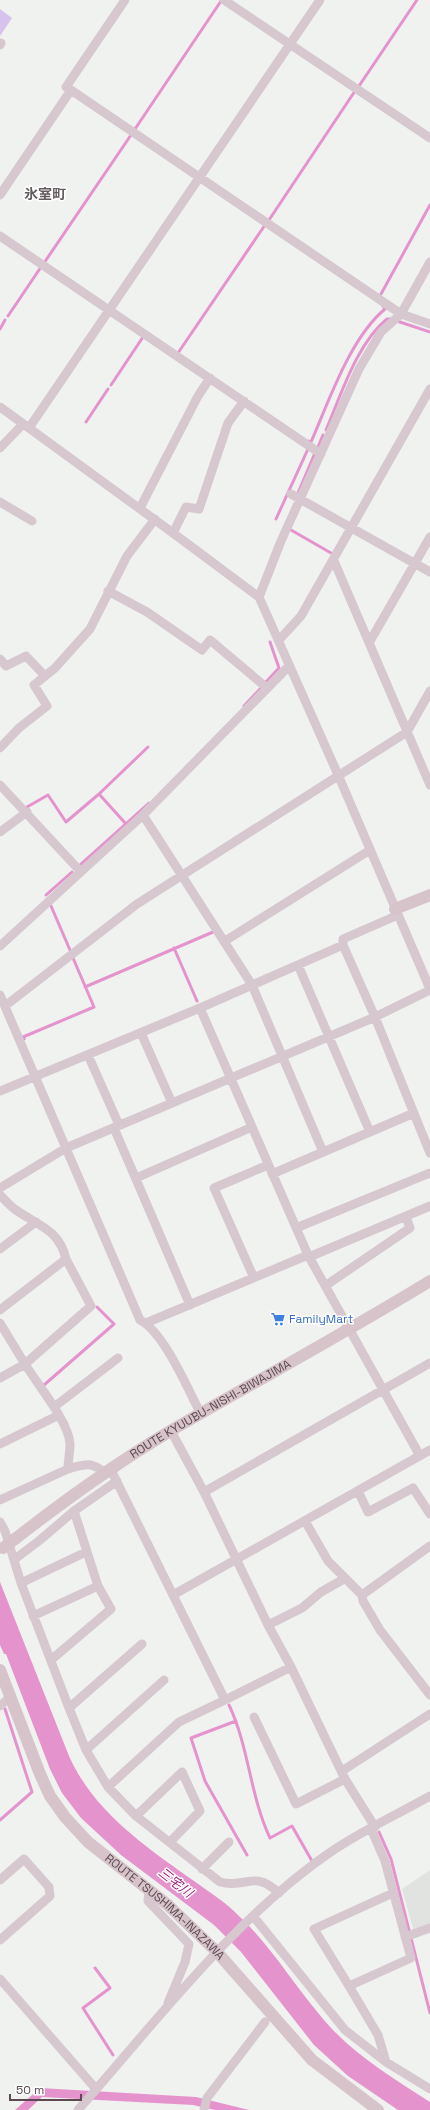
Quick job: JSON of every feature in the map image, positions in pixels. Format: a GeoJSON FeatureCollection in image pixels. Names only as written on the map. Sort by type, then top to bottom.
{"type":"FeatureCollection","features":[{"type":"Feature","properties":{"kind":"main road"},"geometry":{"type":"LineString","coordinates":[[397,912],[430,895]]}},
{"type":"Feature","properties":{"kind":"main road","name":"ROUTE KYUUBU-NISHI-BIWAJIMA"},"geometry":{"type":"LineString","coordinates":[[1,1549],[112,1475],[171,1431],[349,1330],[430,1281]]}},
{"type":"Feature","properties":{"kind":"main road","name":"ROUTE TSUSHIMA-INAZAWA"},"geometry":{"type":"LineString","coordinates":[[0,1670],[40,1774],[54,1801],[88,1842],[221,1948],[312,2060],[378,2110]]}},
{"type":"Feature","properties":{"kind":"street"},"geometry":{"type":"LineString","coordinates":[[66,87],[125,0]]}},
{"type":"Feature","properties":{"kind":"street"},"geometry":{"type":"LineString","coordinates":[[224,0],[430,138]]}},
{"type":"Feature","properties":{"kind":"street"},"geometry":{"type":"LineString","coordinates":[[0,448],[26,426],[110,310],[320,0]]}},
{"type":"Feature","properties":{"kind":"street"},"geometry":{"type":"LineString","coordinates":[[0,195],[71,90],[401,314],[430,324]]}},
{"type":"Feature","properties":{"kind":"street"},"geometry":{"type":"LineString","coordinates":[[0,236],[322,454]]}},
{"type":"Feature","properties":{"kind":"street"},"geometry":{"type":"LineString","coordinates":[[259,597],[281,541],[322,454],[359,369],[372,345],[382,332],[401,314],[430,262]]}},
{"type":"Feature","properties":{"kind":"street"},"geometry":{"type":"LineString","coordinates":[[140,508],[198,396],[210,378]]}},
{"type":"Feature","properties":{"kind":"street"},"geometry":{"type":"LineString","coordinates":[[279,640],[301,616],[352,529],[430,389]]}},
{"type":"Feature","properties":{"kind":"street"},"geometry":{"type":"LineString","coordinates":[[173,533],[186,507],[199,509],[228,423],[244,401]]}},
{"type":"Feature","properties":{"kind":"street"},"geometry":{"type":"LineString","coordinates":[[0,407],[155,519],[259,597],[339,777],[430,990],[375,1017],[66,1148],[0,1188]]}},
{"type":"Feature","properties":{"kind":"street"},"geometry":{"type":"LineString","coordinates":[[291,494],[430,572]]}},
{"type":"Feature","properties":{"kind":"street"},"geometry":{"type":"LineString","coordinates":[[0,502],[32,521]]}},
{"type":"Feature","properties":{"kind":"street"},"geometry":{"type":"LineString","coordinates":[[0,748],[19,728],[47,706],[34,685],[55,668],[90,629],[127,556],[155,519]]}},
{"type":"Feature","properties":{"kind":"street"},"geometry":{"type":"LineString","coordinates":[[369,643],[430,537]]}},
{"type":"Feature","properties":{"kind":"street"},"geometry":{"type":"LineString","coordinates":[[334,560],[430,785]]}},
{"type":"Feature","properties":{"kind":"street"},"geometry":{"type":"LineString","coordinates":[[108,591],[147,612],[202,650],[210,640],[267,688]]}},
{"type":"Feature","properties":{"kind":"street"},"geometry":{"type":"LineString","coordinates":[[0,659],[6,666],[26,656],[45,676]]}},
{"type":"Feature","properties":{"kind":"street"},"geometry":{"type":"LineString","coordinates":[[1,942],[143,816],[289,666]]}},
{"type":"Feature","properties":{"kind":"street"},"geometry":{"type":"LineString","coordinates":[[5,1006],[137,904],[339,777],[407,732],[430,691]]}},
{"type":"Feature","properties":{"kind":"street"},"geometry":{"type":"LineString","coordinates":[[0,785],[27,812],[81,872]]}},
{"type":"Feature","properties":{"kind":"street"},"geometry":{"type":"LineString","coordinates":[[0,832],[27,812]]}},
{"type":"Feature","properties":{"kind":"street"},"geometry":{"type":"LineString","coordinates":[[143,816],[252,985],[281,1057],[323,1152]]}},
{"type":"Feature","properties":{"kind":"street"},"geometry":{"type":"LineString","coordinates":[[225,941],[370,850]]}},
{"type":"Feature","properties":{"kind":"street"},"geometry":{"type":"LineString","coordinates":[[397,912],[343,939],[343,945],[375,1017],[430,1153]]}},
{"type":"Feature","properties":{"kind":"street"},"geometry":{"type":"LineString","coordinates":[[0,1091],[35,1078],[200,1008],[343,945]]}},
{"type":"Feature","properties":{"kind":"street"},"geometry":{"type":"LineString","coordinates":[[298,965],[370,1132]]}},
{"type":"Feature","properties":{"kind":"street"},"geometry":{"type":"LineString","coordinates":[[0,995],[140,1320],[146,1323],[165,1347],[201,1414]]}},
{"type":"Feature","properties":{"kind":"street"},"geometry":{"type":"LineString","coordinates":[[200,1008],[308,1256],[420,1456]]}},
{"type":"Feature","properties":{"kind":"street"},"geometry":{"type":"LineString","coordinates":[[141,1033],[172,1103]]}},
{"type":"Feature","properties":{"kind":"street"},"geometry":{"type":"LineString","coordinates":[[88,1055],[136,1178],[190,1305]]}},
{"type":"Feature","properties":{"kind":"street"},"geometry":{"type":"LineString","coordinates":[[272,1174],[414,1113]]}},
{"type":"Feature","properties":{"kind":"street"},"geometry":{"type":"LineString","coordinates":[[136,1178],[252,1127]]}},
{"type":"Feature","properties":{"kind":"street"},"geometry":{"type":"LineString","coordinates":[[254,1278],[214,1188],[268,1165]]}},
{"type":"Feature","properties":{"kind":"street"},"geometry":{"type":"LineString","coordinates":[[296,1228],[430,1173]]}},
{"type":"Feature","properties":{"kind":"street"},"geometry":{"type":"LineString","coordinates":[[0,1195],[14,1210],[46,1227],[52,1233],[64,1251],[66,1259],[91,1306],[25,1364],[0,1378]]}},
{"type":"Feature","properties":{"kind":"street"},"geometry":{"type":"LineString","coordinates":[[146,1323],[430,1206]]}},
{"type":"Feature","properties":{"kind":"street"},"geometry":{"type":"LineString","coordinates":[[325,1286],[410,1228],[406,1216]]}},
{"type":"Feature","properties":{"kind":"street"},"geometry":{"type":"LineString","coordinates":[[0,1249],[36,1222]]}},
{"type":"Feature","properties":{"kind":"street"},"geometry":{"type":"LineString","coordinates":[[0,1310],[66,1259]]}},
{"type":"Feature","properties":{"kind":"street"},"geometry":{"type":"LineString","coordinates":[[0,1323],[56,1411],[70,1443],[68,1469]]}},
{"type":"Feature","properties":{"kind":"street"},"geometry":{"type":"LineString","coordinates":[[0,1444],[56,1411],[118,1358]]}},
{"type":"Feature","properties":{"kind":"street"},"geometry":{"type":"LineString","coordinates":[[204,1492],[430,1363]]}},
{"type":"Feature","properties":{"kind":"street"},"geometry":{"type":"LineString","coordinates":[[171,1431],[204,1492],[236,1560],[268,1625],[291,1667],[343,1775],[373,1828],[385,1861],[393,1893],[409,1936],[411,1958],[349,1986]]}},
{"type":"Feature","properties":{"kind":"street"},"geometry":{"type":"LineString","coordinates":[[173,1595],[430,1450]]}},
{"type":"Feature","properties":{"kind":"street"},"geometry":{"type":"LineString","coordinates":[[0,1500],[68,1469],[81,1465],[97,1466],[112,1475],[225,1700]]}},
{"type":"Feature","properties":{"kind":"street"},"geometry":{"type":"LineString","coordinates":[[15,1559],[40,1540],[112,1475]]}},
{"type":"Feature","properties":{"kind":"street"},"geometry":{"type":"LineString","coordinates":[[358,1491],[368,1512],[413,1488],[430,1514]]}},
{"type":"Feature","properties":{"kind":"street"},"geometry":{"type":"LineString","coordinates":[[51,1660],[111,1608],[98,1586],[86,1552],[74,1510]]}},
{"type":"Feature","properties":{"kind":"street"},"geometry":{"type":"LineString","coordinates":[[305,1521],[328,1561],[344,1579],[362,1595],[363,1601],[380,1630],[430,1695]]}},
{"type":"Feature","properties":{"kind":"street"},"geometry":{"type":"LineString","coordinates":[[0,1522],[5,1531],[15,1559],[21,1582],[33,1616],[86,1750],[108,1787],[136,1816],[220,1882],[230,1885],[259,1880],[271,1885],[279,1892]]}},
{"type":"Feature","properties":{"kind":"street"},"geometry":{"type":"LineString","coordinates":[[362,1595],[430,1546]]}},
{"type":"Feature","properties":{"kind":"street"},"geometry":{"type":"LineString","coordinates":[[21,1582],[86,1552]]}},
{"type":"Feature","properties":{"kind":"street"},"geometry":{"type":"LineString","coordinates":[[268,1625],[302,1608],[321,1592],[344,1579]]}},
{"type":"Feature","properties":{"kind":"street"},"geometry":{"type":"LineString","coordinates":[[33,1616],[98,1586]]}},
{"type":"Feature","properties":{"kind":"street"},"geometry":{"type":"LineString","coordinates":[[69,1708],[142,1644]]}},
{"type":"Feature","properties":{"kind":"street"},"geometry":{"type":"LineString","coordinates":[[108,1787],[179,1722],[291,1667]]}},
{"type":"Feature","properties":{"kind":"street"},"geometry":{"type":"LineString","coordinates":[[86,1750],[164,1680]]}},
{"type":"Feature","properties":{"kind":"street"},"geometry":{"type":"LineString","coordinates":[[0,1706],[10,1697]]}},
{"type":"Feature","properties":{"kind":"street"},"geometry":{"type":"LineString","coordinates":[[254,1717],[296,1804],[343,1775],[430,1714]]}},
{"type":"Feature","properties":{"kind":"street"},"geometry":{"type":"LineString","coordinates":[[136,1816],[182,1772],[200,1811],[170,1842]]}},
{"type":"Feature","properties":{"kind":"street"},"geometry":{"type":"LineString","coordinates":[[78,2110],[221,1948],[279,1892],[332,1851],[430,1796]]}},
{"type":"Feature","properties":{"kind":"street"},"geometry":{"type":"LineString","coordinates":[[202,1869],[229,1842]]}},
{"type":"Feature","properties":{"kind":"street"},"geometry":{"type":"LineString","coordinates":[[0,1880],[24,1859],[49,1887],[50,1896],[0,1940]]}},
{"type":"Feature","properties":{"kind":"street"},"geometry":{"type":"LineString","coordinates":[[149,1891],[148,1901],[189,1944],[185,1962],[164,2011]]}},
{"type":"Feature","properties":{"kind":"street"},"geometry":{"type":"LineString","coordinates":[[386,2062],[378,2035],[314,1929],[393,1893]]}},
{"type":"Feature","properties":{"kind":"street"},"geometry":{"type":"LineString","coordinates":[[252,1918],[345,2030],[386,2062],[430,2089]]}},
{"type":"Feature","properties":{"kind":"street"},"geometry":{"type":"LineString","coordinates":[[409,1936],[430,1928]]}},
{"type":"Feature","properties":{"kind":"street"},"geometry":{"type":"LineString","coordinates":[[0,1979],[95,2090]]}},
{"type":"Feature","properties":{"kind":"street"},"geometry":{"type":"LineString","coordinates":[[204,2110],[207,2098],[265,2022]]}},
{"type":"Feature","properties":{"kind":"shaded area"},"geometry":{"type":"Polygon","coordinates":[[[0,9],[12,18],[0,36],[0,9]]]}},
{"type":"Feature","properties":{"kind":"shaded area"},"geometry":{"type":"Polygon","coordinates":[[[430,1870],[430,1926],[414,1932],[402,1889],[430,1870]]]}},
{"type":"Feature","properties":{"kind":"water","name":"三宅川"},"geometry":{"type":"Polygon","coordinates":[[[0,1582],[69,1756],[92,1794],[123,1827],[140,1841],[229,1906],[261,1939],[309,2002],[331,2028],[357,2052],[400,2083],[430,2102],[430,2110],[398,2110],[348,2076],[314,2045],[241,1952],[214,1925],[121,1855],[81,1818],[62,1793],[50,1769],[6,1654],[4,1654],[0,1645],[0,1582]]]}},
{"type":"Feature","properties":{"kind":"water"},"geometry":{"type":"Polygon","coordinates":[[[40,2088],[196,2097],[249,2110],[215,2110],[193,2105],[42,2097],[28,2110],[15,2110],[40,2088]]]}},
{"type":"Feature","properties":{"kind":"waterway"},"geometry":{"type":"LineString","coordinates":[[359,86],[417,0]]}},
{"type":"Feature","properties":{"kind":"waterway"},"geometry":{"type":"LineString","coordinates":[[135,129],[221,1]]}},
{"type":"Feature","properties":{"kind":"waterway"},"geometry":{"type":"LineString","coordinates":[[269,220],[355,91]]}},
{"type":"Feature","properties":{"kind":"waterway"},"geometry":{"type":"LineString","coordinates":[[46,264],[44,263],[131,135]]}},
{"type":"Feature","properties":{"kind":"waterway"},"geometry":{"type":"LineString","coordinates":[[381,294],[430,205]]}},
{"type":"Feature","properties":{"kind":"waterway"},"geometry":{"type":"LineString","coordinates":[[178,353],[265,225]]}},
{"type":"Feature","properties":{"kind":"waterway"},"geometry":{"type":"LineString","coordinates":[[8,316],[41,267]]}},
{"type":"Feature","properties":{"kind":"waterway"},"geometry":{"type":"LineString","coordinates":[[309,441],[311,442],[333,390],[351,353],[361,336],[385,309],[383,306]]}},
{"type":"Feature","properties":{"kind":"waterway"},"geometry":{"type":"LineString","coordinates":[[326,430],[358,355],[376,329],[387,319],[391,319]]}},
{"type":"Feature","properties":{"kind":"waterway"},"geometry":{"type":"LineString","coordinates":[[0,329],[5,320]]}},
{"type":"Feature","properties":{"kind":"waterway"},"geometry":{"type":"LineString","coordinates":[[397,321],[430,332]]}},
{"type":"Feature","properties":{"kind":"waterway"},"geometry":{"type":"LineString","coordinates":[[111,385],[143,337]]}},
{"type":"Feature","properties":{"kind":"waterway"},"geometry":{"type":"LineString","coordinates":[[86,422],[108,389]]}},
{"type":"Feature","properties":{"kind":"waterway"},"geometry":{"type":"LineString","coordinates":[[318,447],[323,435]]}},
{"type":"Feature","properties":{"kind":"waterway"},"geometry":{"type":"LineString","coordinates":[[276,519],[308,449]]}},
{"type":"Feature","properties":{"kind":"waterway"},"geometry":{"type":"LineString","coordinates":[[298,493],[315,453]]}},
{"type":"Feature","properties":{"kind":"waterway"},"geometry":{"type":"LineString","coordinates":[[291,530],[331,553]]}},
{"type":"Feature","properties":{"kind":"waterway"},"geometry":{"type":"LineString","coordinates":[[265,683],[279,668],[270,642]]}},
{"type":"Feature","properties":{"kind":"waterway"},"geometry":{"type":"LineString","coordinates":[[244,706],[261,688]]}},
{"type":"Feature","properties":{"kind":"waterway"},"geometry":{"type":"LineString","coordinates":[[99,794],[148,747]]}},
{"type":"Feature","properties":{"kind":"waterway"},"geometry":{"type":"LineString","coordinates":[[27,807],[48,795],[66,822],[99,794],[126,824]]}},
{"type":"Feature","properties":{"kind":"waterway"},"geometry":{"type":"LineString","coordinates":[[81,864],[149,803]]}},
{"type":"Feature","properties":{"kind":"waterway"},"geometry":{"type":"LineString","coordinates":[[46,895],[72,872]]}},
{"type":"Feature","properties":{"kind":"waterway"},"geometry":{"type":"LineString","coordinates":[[51,906],[70,950]]}},
{"type":"Feature","properties":{"kind":"waterway"},"geometry":{"type":"LineString","coordinates":[[85,987],[213,932]]}},
{"type":"Feature","properties":{"kind":"waterway"},"geometry":{"type":"LineString","coordinates":[[174,948],[197,1001]]}},
{"type":"Feature","properties":{"kind":"waterway"},"geometry":{"type":"LineString","coordinates":[[24,1039],[23,1037],[94,1007],[73,958]]}},
{"type":"Feature","properties":{"kind":"waterway"},"geometry":{"type":"LineString","coordinates":[[44,1385],[114,1324],[97,1307]]}},
{"type":"Feature","properties":{"kind":"waterway"},"geometry":{"type":"LineString","coordinates":[[229,1705],[236,1721],[258,1805],[270,1838],[292,1826],[312,1861]]}},
{"type":"Feature","properties":{"kind":"waterway"},"geometry":{"type":"LineString","coordinates":[[0,1820],[32,1792],[5,1709]]}},
{"type":"Feature","properties":{"kind":"waterway"},"geometry":{"type":"LineString","coordinates":[[236,1721],[191,1738],[205,1781],[247,1855]]}},
{"type":"Feature","properties":{"kind":"waterway"},"geometry":{"type":"LineString","coordinates":[[379,1832],[391,1859],[430,2013]]}},
{"type":"Feature","properties":{"kind":"waterway"},"geometry":{"type":"LineString","coordinates":[[95,1968],[110,1988],[83,2008],[113,2055]]}},
{"type":"Feature","properties":{"kind":"place","name":"FamilyMart"},"geometry":{"type":"Point","coordinates":[278,1319]}},
{"type":"Feature","properties":{"kind":"district","name":"氷室町"},"geometry":{"type":"Point","coordinates":[45,194]}}]}
